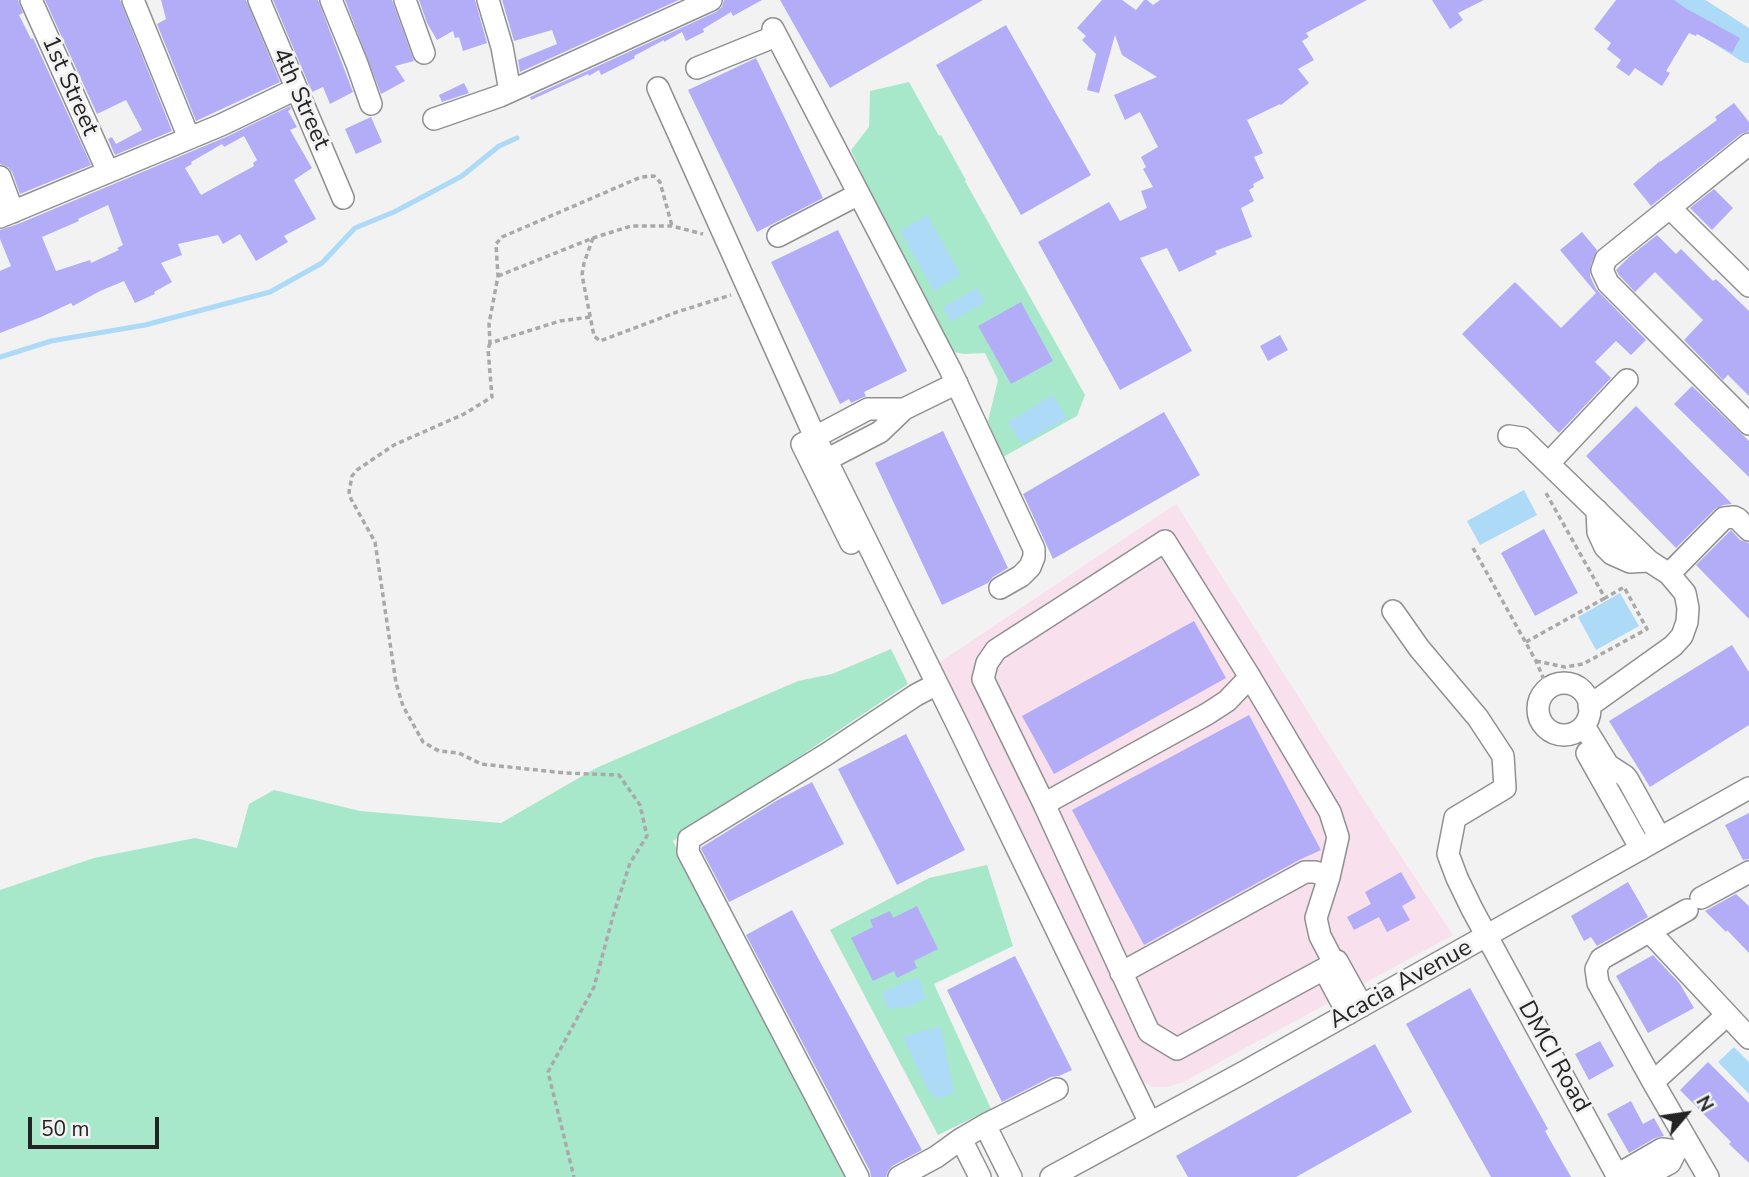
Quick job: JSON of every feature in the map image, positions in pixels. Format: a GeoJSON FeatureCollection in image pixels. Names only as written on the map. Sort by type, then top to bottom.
{"type":"FeatureCollection","features":[{"type":"Feature","properties":{"kind":"street","name":"1st Street"},"geometry":{"type":"LineString","coordinates":[[31,0],[108,172]]}},
{"type":"Feature","properties":{"kind":"street"},"geometry":{"type":"LineString","coordinates":[[133,0],[189,138]]}},
{"type":"Feature","properties":{"kind":"street","name":"4th Street"},"geometry":{"type":"LineString","coordinates":[[259,0],[343,198]]}},
{"type":"Feature","properties":{"kind":"street"},"geometry":{"type":"LineString","coordinates":[[331,0],[372,104]]}},
{"type":"Feature","properties":{"kind":"street"},"geometry":{"type":"LineString","coordinates":[[405,0],[424,53]]}},
{"type":"Feature","properties":{"kind":"street"},"geometry":{"type":"LineString","coordinates":[[488,0],[502,47],[510,91]]}},
{"type":"Feature","properties":{"kind":"street"},"geometry":{"type":"LineString","coordinates":[[434,119],[510,91],[711,0]]}},
{"type":"Feature","properties":{"kind":"street"},"geometry":{"type":"LineString","coordinates":[[696,68],[774,32],[957,383],[1034,549],[1030,567],[1021,576],[1000,588]]}},
{"type":"Feature","properties":{"kind":"street"},"geometry":{"type":"LineString","coordinates":[[658,88],[931,687],[1144,1126]]}},
{"type":"Feature","properties":{"kind":"street"},"geometry":{"type":"LineString","coordinates":[[0,177],[7,215],[222,125],[296,89]]}},
{"type":"Feature","properties":{"kind":"street"},"geometry":{"type":"LineString","coordinates":[[1748,147],[1606,259],[1602,270],[1608,284],[1749,424]]}},
{"type":"Feature","properties":{"kind":"street"},"geometry":{"type":"LineString","coordinates":[[778,236],[859,194]]}},
{"type":"Feature","properties":{"kind":"street"},"geometry":{"type":"LineString","coordinates":[[1670,208],[1749,286]]}},
{"type":"Feature","properties":{"kind":"street"},"geometry":{"type":"LineString","coordinates":[[1549,463],[1628,380]]}},
{"type":"Feature","properties":{"kind":"street"},"geometry":{"type":"LineString","coordinates":[[826,460],[880,432],[904,409],[957,383]]}},
{"type":"Feature","properties":{"kind":"street"},"geometry":{"type":"LineString","coordinates":[[904,409],[868,409],[802,444],[931,687]]}},
{"type":"Feature","properties":{"kind":"street"},"geometry":{"type":"LineString","coordinates":[[1508,436],[1522,438],[1648,561],[1669,574],[1685,593],[1688,608],[1682,636],[1673,646],[1583,722],[1566,735],[1548,730],[1538,714],[1538,705],[1541,696],[1558,684],[1568,684],[1586,695],[1583,722],[1619,810],[1641,849]]}},
{"type":"Feature","properties":{"kind":"street"},"geometry":{"type":"LineString","coordinates":[[1669,574],[1724,518],[1734,517],[1749,530]]}},
{"type":"Feature","properties":{"kind":"street"},"geometry":{"type":"LineString","coordinates":[[1332,964],[1177,1049],[1149,1032],[983,679],[987,663],[996,650],[1165,541],[1331,812],[1338,837],[1316,918],[1320,936],[1355,1010]]}},
{"type":"Feature","properties":{"kind":"street","name":"DMCI Road"},"geometry":{"type":"LineString","coordinates":[[1393,611],[1419,648],[1478,718],[1503,756],[1505,788],[1455,818],[1448,855],[1487,936],[1618,1176]]}},
{"type":"Feature","properties":{"kind":"street"},"geometry":{"type":"LineString","coordinates":[[1044,804],[1207,714],[1227,701],[1250,677]]}},
{"type":"Feature","properties":{"kind":"street"},"geometry":{"type":"LineString","coordinates":[[858,1177],[688,852],[689,839],[931,687]]}},
{"type":"Feature","properties":{"kind":"street"},"geometry":{"type":"LineString","coordinates":[[1583,722],[1608,765],[1625,776],[1660,838]]}},
{"type":"Feature","properties":{"kind":"street","name":"Acacia Avenue"},"geometry":{"type":"LineString","coordinates":[[1051,1177],[1355,1010],[1749,788]]}},
{"type":"Feature","properties":{"kind":"street"},"geometry":{"type":"LineString","coordinates":[[1619,810],[1638,798]]}},
{"type":"Feature","properties":{"kind":"street"},"geometry":{"type":"LineString","coordinates":[[1121,973],[1305,872],[1329,877]]}},
{"type":"Feature","properties":{"kind":"street"},"geometry":{"type":"LineString","coordinates":[[1708,1177],[1682,1147],[1653,1082],[1598,983],[1596,969],[1601,960],[1694,904],[1746,879]]}},
{"type":"Feature","properties":{"kind":"street"},"geometry":{"type":"LineString","coordinates":[[1650,932],[1749,1038]]}},
{"type":"Feature","properties":{"kind":"street"},"geometry":{"type":"LineString","coordinates":[[1653,1082],[1727,1015]]}},
{"type":"Feature","properties":{"kind":"street"},"geometry":{"type":"LineString","coordinates":[[900,1177],[939,1167],[961,1139],[1057,1089]]}},
{"type":"Feature","properties":{"kind":"street"},"geometry":{"type":"LineString","coordinates":[[985,1125],[1011,1177]]}},
{"type":"Feature","properties":{"kind":"street"},"geometry":{"type":"LineString","coordinates":[[961,1139],[980,1177]]}},
{"type":"Feature","properties":{"kind":"street"},"geometry":{"type":"LineString","coordinates":[[1618,1176],[1645,1171],[1662,1149],[1682,1147]]}},
{"type":"Feature","properties":{"kind":"path"},"geometry":{"type":"LineString","coordinates":[[574,1177],[548,1072],[594,987],[630,863],[646,836],[640,804],[619,775],[565,773],[481,764],[458,753],[439,751],[424,742],[402,706],[374,542],[349,492],[352,476],[357,470],[394,445],[464,414],[492,397],[489,324],[498,276],[496,244],[502,237],[641,177],[654,176],[660,182],[672,226]]}},
{"type":"Feature","properties":{"kind":"path"},"geometry":{"type":"LineString","coordinates":[[498,276],[593,238],[631,226],[672,226],[728,242]]}},
{"type":"Feature","properties":{"kind":"path"},"geometry":{"type":"LineString","coordinates":[[593,238],[582,275],[594,336],[600,341],[677,312],[750,290]]}},
{"type":"Feature","properties":{"kind":"path"},"geometry":{"type":"LineString","coordinates":[[490,343],[560,321],[590,317]]}},
{"type":"Feature","properties":{"kind":"path"},"geometry":{"type":"LineString","coordinates":[[1546,493],[1605,598]]}},
{"type":"Feature","properties":{"kind":"path"},"geometry":{"type":"LineString","coordinates":[[1474,548],[1536,661],[1548,689]]}},
{"type":"Feature","properties":{"kind":"path"},"geometry":{"type":"LineString","coordinates":[[1525,642],[1624,587],[1647,629],[1583,664],[1565,667],[1536,661]]}},
{"type":"Feature","properties":{"kind":"shaded area"},"geometry":{"type":"Polygon","coordinates":[[[1176,504],[1453,935],[1183,1082],[1167,1087],[1154,1087],[1143,1082],[1135,1072],[939,663],[1176,504]]]}},
{"type":"Feature","properties":{"kind":"green space"},"geometry":{"type":"Polygon","coordinates":[[[909,82],[1085,395],[1077,416],[1003,457],[988,421],[998,380],[985,353],[964,354],[948,351],[851,150],[869,127],[870,91],[909,82]]]}},
{"type":"Feature","properties":{"kind":"green space"},"geometry":{"type":"Polygon","coordinates":[[[891,649],[908,684],[673,841],[845,1177],[0,1177],[0,890],[94,858],[195,838],[237,848],[249,804],[274,790],[360,811],[501,823],[596,768],[798,681],[832,674],[891,649]]]}},
{"type":"Feature","properties":{"kind":"green space"},"geometry":{"type":"Polygon","coordinates":[[[987,865],[1013,946],[934,984],[991,1109],[938,1135],[830,930],[929,878],[987,865]]]}},
{"type":"Feature","properties":{"kind":"water"},"geometry":{"type":"Polygon","coordinates":[[[927,215],[961,275],[934,291],[900,231],[927,215]]]}},
{"type":"Feature","properties":{"kind":"water"},"geometry":{"type":"Polygon","coordinates":[[[977,288],[985,302],[951,322],[943,307],[977,288]]]}},
{"type":"Feature","properties":{"kind":"water"},"geometry":{"type":"Polygon","coordinates":[[[1053,395],[1067,418],[1022,444],[1008,422],[1053,395]]]}},
{"type":"Feature","properties":{"kind":"water"},"geometry":{"type":"Polygon","coordinates":[[[1524,490],[1537,515],[1480,545],[1467,521],[1524,490]]]}},
{"type":"Feature","properties":{"kind":"water"},"geometry":{"type":"Polygon","coordinates":[[[1620,593],[1639,626],[1596,650],[1578,617],[1620,593]]]}},
{"type":"Feature","properties":{"kind":"water"},"geometry":{"type":"Polygon","coordinates":[[[918,977],[926,998],[908,1007],[888,1009],[882,992],[918,977]]]}},
{"type":"Feature","properties":{"kind":"water"},"geometry":{"type":"Polygon","coordinates":[[[941,1027],[954,1093],[936,1099],[927,1088],[903,1037],[941,1027]]]}},
{"type":"Feature","properties":{"kind":"water"},"geometry":{"type":"Polygon","coordinates":[[[1734,1047],[1749,1062],[1749,1094],[1718,1062],[1734,1047]]]}},
{"type":"Feature","properties":{"kind":"building"},"geometry":{"type":"Polygon","coordinates":[[[0,0],[18,0],[23,13],[19,15],[31,39],[33,38],[91,165],[20,194],[12,172],[0,164],[0,0]]]}},
{"type":"Feature","properties":{"kind":"building"},"geometry":{"type":"Polygon","coordinates":[[[45,0],[120,0],[172,131],[115,155],[108,139],[112,137],[116,144],[142,130],[126,100],[97,114],[45,0]]]}},
{"type":"Feature","properties":{"kind":"building"},"geometry":{"type":"Polygon","coordinates":[[[161,0],[246,0],[280,82],[196,121],[157,24],[166,19],[161,0]]]}},
{"type":"Feature","properties":{"kind":"building"},"geometry":{"type":"Polygon","coordinates":[[[273,0],[318,0],[353,92],[330,104],[323,87],[312,92],[273,0]]]}},
{"type":"Feature","properties":{"kind":"building"},"geometry":{"type":"Polygon","coordinates":[[[345,0],[392,0],[414,61],[395,66],[405,81],[381,94],[345,0]]]}},
{"type":"Feature","properties":{"kind":"building"},"geometry":{"type":"Polygon","coordinates":[[[419,0],[475,0],[487,43],[463,51],[459,37],[455,38],[453,31],[437,40],[427,23],[419,0]]]}},
{"type":"Feature","properties":{"kind":"building"},"geometry":{"type":"Polygon","coordinates":[[[502,0],[679,0],[520,72],[518,60],[557,44],[552,30],[514,41],[502,0]]]}},
{"type":"Feature","properties":{"kind":"building"},"geometry":{"type":"Polygon","coordinates":[[[724,0],[762,0],[733,16],[731,12],[703,29],[704,32],[686,41],[682,32],[601,75],[599,70],[531,100],[530,97],[716,12],[722,7],[724,0]]]}},
{"type":"Feature","properties":{"kind":"building"},"geometry":{"type":"Polygon","coordinates":[[[780,0],[983,0],[830,88],[780,0]]]}},
{"type":"Feature","properties":{"kind":"building"},"geometry":{"type":"Polygon","coordinates":[[[1102,0],[1122,0],[1136,10],[1144,0],[1153,5],[1160,0],[1367,0],[1306,33],[1309,37],[1302,41],[1314,60],[1298,69],[1309,83],[1281,105],[1247,120],[1263,153],[1254,157],[1264,178],[1253,184],[1254,187],[1249,190],[1254,201],[1241,208],[1252,237],[1215,251],[1217,254],[1179,272],[1167,248],[1140,258],[1192,351],[1120,390],[1038,242],[1109,202],[1120,221],[1147,208],[1141,191],[1153,187],[1143,169],[1146,167],[1141,157],[1158,147],[1140,112],[1125,120],[1114,95],[1157,77],[1122,55],[1115,35],[1099,93],[1087,90],[1096,54],[1082,40],[1086,36],[1077,28],[1102,0]]]}},
{"type":"Feature","properties":{"kind":"building"},"geometry":{"type":"Polygon","coordinates":[[[1432,0],[1484,0],[1458,13],[1463,20],[1450,29],[1432,0]]]}},
{"type":"Feature","properties":{"kind":"building"},"geometry":{"type":"Polygon","coordinates":[[[1616,0],[1674,0],[1740,38],[1732,53],[1697,34],[1696,36],[1689,33],[1666,71],[1670,73],[1662,86],[1635,68],[1629,76],[1616,67],[1621,60],[1607,49],[1611,43],[1594,29],[1616,0]]]}},
{"type":"Feature","properties":{"kind":"building"},"geometry":{"type":"Polygon","coordinates":[[[1006,25],[1091,175],[1021,215],[936,65],[1006,25]]]}},
{"type":"Feature","properties":{"kind":"building"},"geometry":{"type":"Polygon","coordinates":[[[756,58],[823,198],[757,232],[688,90],[756,58]]]}},
{"type":"Feature","properties":{"kind":"building"},"geometry":{"type":"Polygon","coordinates":[[[464,83],[469,93],[442,102],[439,95],[464,83]]]}},
{"type":"Feature","properties":{"kind":"building"},"geometry":{"type":"Polygon","coordinates":[[[1734,103],[1749,122],[1749,131],[1741,134],[1651,206],[1633,184],[1717,120],[1715,117],[1734,103]]]}},
{"type":"Feature","properties":{"kind":"building"},"geometry":{"type":"Polygon","coordinates":[[[290,106],[288,111],[297,127],[290,130],[312,168],[294,180],[316,219],[284,236],[288,242],[256,261],[240,234],[223,244],[218,235],[178,244],[182,255],[161,263],[172,282],[154,292],[155,294],[135,303],[124,281],[73,306],[71,303],[0,333],[0,271],[11,266],[0,239],[0,230],[226,137],[290,106]],[[244,136],[224,147],[222,144],[185,168],[201,195],[254,166],[253,163],[257,160],[244,136]],[[108,205],[42,237],[56,271],[90,260],[91,263],[119,250],[117,248],[123,245],[108,205]]]}},
{"type":"Feature","properties":{"kind":"building"},"geometry":{"type":"Polygon","coordinates":[[[371,117],[382,142],[356,154],[345,129],[371,117]]]}},
{"type":"Feature","properties":{"kind":"building"},"geometry":{"type":"Polygon","coordinates":[[[1714,189],[1733,208],[1712,230],[1690,208],[1714,189]]]}},
{"type":"Feature","properties":{"kind":"building"},"geometry":{"type":"Polygon","coordinates":[[[838,230],[907,371],[864,392],[866,396],[851,403],[849,399],[840,404],[771,262],[838,230]]]}},
{"type":"Feature","properties":{"kind":"building"},"geometry":{"type":"Polygon","coordinates":[[[1582,232],[1597,250],[1590,267],[1590,276],[1596,289],[1646,340],[1631,355],[1616,341],[1595,362],[1611,378],[1559,433],[1462,334],[1515,282],[1561,328],[1596,293],[1560,250],[1582,232]]]}},
{"type":"Feature","properties":{"kind":"building"},"geometry":{"type":"Polygon","coordinates":[[[1657,235],[1676,254],[1681,249],[1749,311],[1749,396],[1728,375],[1723,380],[1684,340],[1703,320],[1655,272],[1635,292],[1616,270],[1657,235]]]}},
{"type":"Feature","properties":{"kind":"building"},"geometry":{"type":"Polygon","coordinates":[[[1021,302],[1053,361],[1011,384],[978,326],[1021,302]]]}},
{"type":"Feature","properties":{"kind":"building"},"geometry":{"type":"Polygon","coordinates":[[[1280,335],[1288,350],[1268,361],[1260,346],[1280,335]]]}},
{"type":"Feature","properties":{"kind":"building"},"geometry":{"type":"Polygon","coordinates":[[[1692,386],[1749,441],[1749,477],[1674,404],[1692,386]]]}},
{"type":"Feature","properties":{"kind":"building"},"geometry":{"type":"Polygon","coordinates":[[[1636,406],[1732,504],[1715,509],[1676,548],[1586,456],[1636,406]]]}},
{"type":"Feature","properties":{"kind":"building"},"geometry":{"type":"Polygon","coordinates":[[[1164,412],[1200,475],[1053,559],[1023,494],[1164,412]]]}},
{"type":"Feature","properties":{"kind":"building"},"geometry":{"type":"Polygon","coordinates":[[[943,431],[1008,568],[988,583],[942,605],[875,463],[943,431]]]}},
{"type":"Feature","properties":{"kind":"building"},"geometry":{"type":"Polygon","coordinates":[[[1544,529],[1578,593],[1535,616],[1501,553],[1544,529]]]}},
{"type":"Feature","properties":{"kind":"building"},"geometry":{"type":"Polygon","coordinates":[[[1731,530],[1740,540],[1749,543],[1749,619],[1696,565],[1731,530]]]}},
{"type":"Feature","properties":{"kind":"building"},"geometry":{"type":"Polygon","coordinates":[[[1194,621],[1226,678],[1054,774],[1022,716],[1194,621]]]}},
{"type":"Feature","properties":{"kind":"building"},"geometry":{"type":"Polygon","coordinates":[[[1732,645],[1749,672],[1749,725],[1650,787],[1609,721],[1732,645]]]}},
{"type":"Feature","properties":{"kind":"building"},"geometry":{"type":"Polygon","coordinates":[[[1249,715],[1321,850],[1144,945],[1072,810],[1249,715]]]}},
{"type":"Feature","properties":{"kind":"building"},"geometry":{"type":"Polygon","coordinates":[[[906,734],[965,850],[897,885],[838,769],[906,734]]]}},
{"type":"Feature","properties":{"kind":"building"},"geometry":{"type":"Polygon","coordinates":[[[812,782],[844,844],[729,902],[702,847],[812,782]]]}},
{"type":"Feature","properties":{"kind":"building"},"geometry":{"type":"Polygon","coordinates":[[[1749,813],[1749,859],[1743,860],[1725,825],[1749,813]]]}},
{"type":"Feature","properties":{"kind":"building"},"geometry":{"type":"Polygon","coordinates":[[[1401,872],[1416,898],[1402,906],[1410,920],[1387,932],[1379,917],[1354,930],[1347,917],[1371,904],[1365,892],[1401,872]]]}},
{"type":"Feature","properties":{"kind":"building"},"geometry":{"type":"Polygon","coordinates":[[[1628,882],[1648,917],[1597,946],[1591,937],[1584,941],[1571,916],[1628,882]]]}},
{"type":"Feature","properties":{"kind":"building"},"geometry":{"type":"Polygon","coordinates":[[[1736,894],[1749,906],[1749,953],[1705,911],[1736,894]]]}},
{"type":"Feature","properties":{"kind":"building"},"geometry":{"type":"Polygon","coordinates":[[[917,906],[938,949],[914,961],[917,968],[897,978],[894,971],[873,981],[851,938],[873,927],[870,920],[890,911],[893,918],[917,906]]]}},
{"type":"Feature","properties":{"kind":"building"},"geometry":{"type":"Polygon","coordinates":[[[792,910],[922,1150],[892,1166],[886,1177],[871,1177],[746,935],[792,910]]]}},
{"type":"Feature","properties":{"kind":"building"},"geometry":{"type":"Polygon","coordinates":[[[1653,955],[1680,984],[1694,1008],[1648,1033],[1616,976],[1653,955]]]}},
{"type":"Feature","properties":{"kind":"building"},"geometry":{"type":"Polygon","coordinates":[[[1015,956],[1072,1070],[1051,1077],[1002,1102],[947,990],[1015,956]]]}},
{"type":"Feature","properties":{"kind":"building"},"geometry":{"type":"Polygon","coordinates":[[[1470,988],[1548,1129],[1545,1131],[1571,1177],[1491,1177],[1406,1024],[1470,988]]]}},
{"type":"Feature","properties":{"kind":"building"},"geometry":{"type":"Polygon","coordinates":[[[1600,1041],[1614,1066],[1589,1080],[1575,1054],[1600,1041]]]}},
{"type":"Feature","properties":{"kind":"building"},"geometry":{"type":"Polygon","coordinates":[[[1375,1044],[1412,1112],[1296,1177],[1188,1177],[1176,1156],[1375,1044]]]}},
{"type":"Feature","properties":{"kind":"building"},"geometry":{"type":"Polygon","coordinates":[[[1708,1062],[1749,1103],[1749,1163],[1680,1090],[1708,1062]]]}},
{"type":"Feature","properties":{"kind":"building"},"geometry":{"type":"Polygon","coordinates":[[[1631,1101],[1643,1124],[1654,1118],[1664,1136],[1655,1138],[1629,1153],[1607,1114],[1631,1101]]]}},
{"type":"Feature","properties":{"kind":"waterway"},"geometry":{"type":"LineString","coordinates":[[1676,0],[1749,47]]}},
{"type":"Feature","properties":{"kind":"waterway"},"geometry":{"type":"LineString","coordinates":[[0,357],[51,341],[145,325],[270,292],[322,263],[355,228],[394,212],[462,176],[499,146],[517,138]]}}]}
